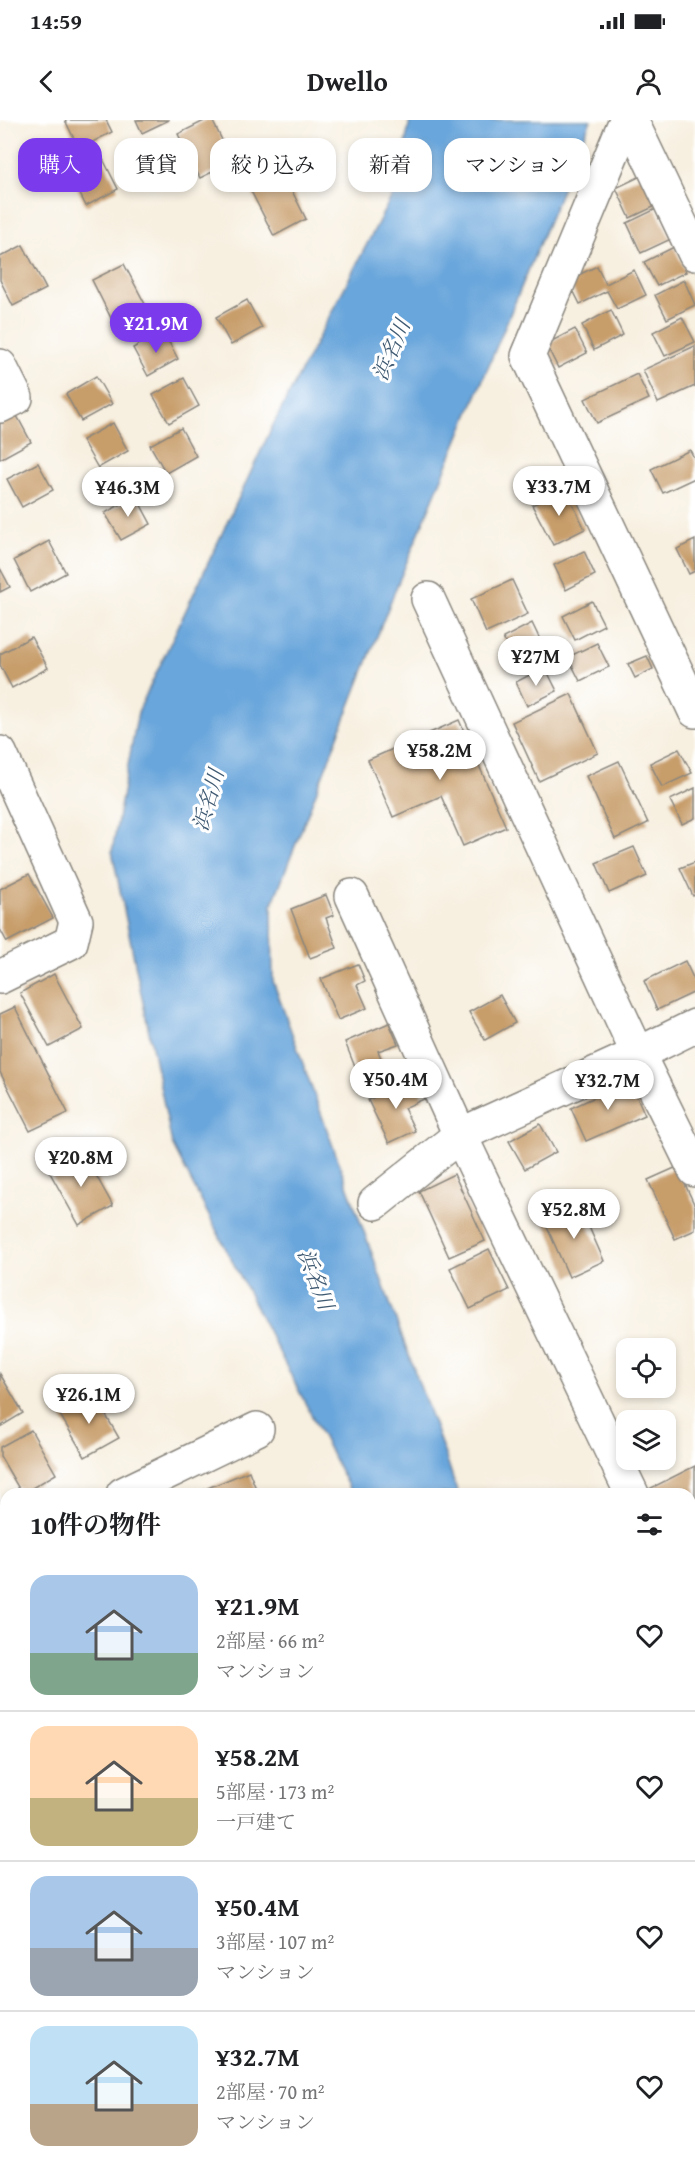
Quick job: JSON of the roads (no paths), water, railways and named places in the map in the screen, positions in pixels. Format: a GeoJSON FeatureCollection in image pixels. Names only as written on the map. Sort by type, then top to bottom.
{"type":"FeatureCollection","features":[{"type":"Feature","properties":{"kind":"street"},"geometry":{"type":"LineString","coordinates":[[626,120],[528,356],[695,711]]}},
{"type":"Feature","properties":{"kind":"street"},"geometry":{"type":"LineString","coordinates":[[631,120],[695,254]]}},
{"type":"Feature","properties":{"kind":"street"},"geometry":{"type":"LineString","coordinates":[[0,366],[15,398],[0,406]]}},
{"type":"Feature","properties":{"kind":"street"},"geometry":{"type":"LineString","coordinates":[[428,599],[638,1054],[695,1170]]}},
{"type":"Feature","properties":{"kind":"street"},"geometry":{"type":"LineString","coordinates":[[0,753],[76,921],[71,942],[0,977]]}},
{"type":"Feature","properties":{"kind":"street"},"geometry":{"type":"LineString","coordinates":[[352,896],[460,1135],[630,1488]]}},
{"type":"Feature","properties":{"kind":"street"},"geometry":{"type":"LineString","coordinates":[[375,1203],[460,1135],[695,1026]]}},
{"type":"Feature","properties":{"kind":"street"},"geometry":{"type":"LineString","coordinates":[[135,1488],[257,1429]]}},
{"type":"Feature","properties":{"kind":"water","name":"浜名川"},"geometry":{"type":"Polygon","coordinates":[[[410,120],[591,120],[584,138],[444,138],[444,192],[561,192],[396,588],[272,905],[273,981],[456,1488],[349,1488],[172,1144],[112,851],[138,712],[272,427],[394,192],[432,192],[432,138],[406,138],[410,120]]]}}]}
